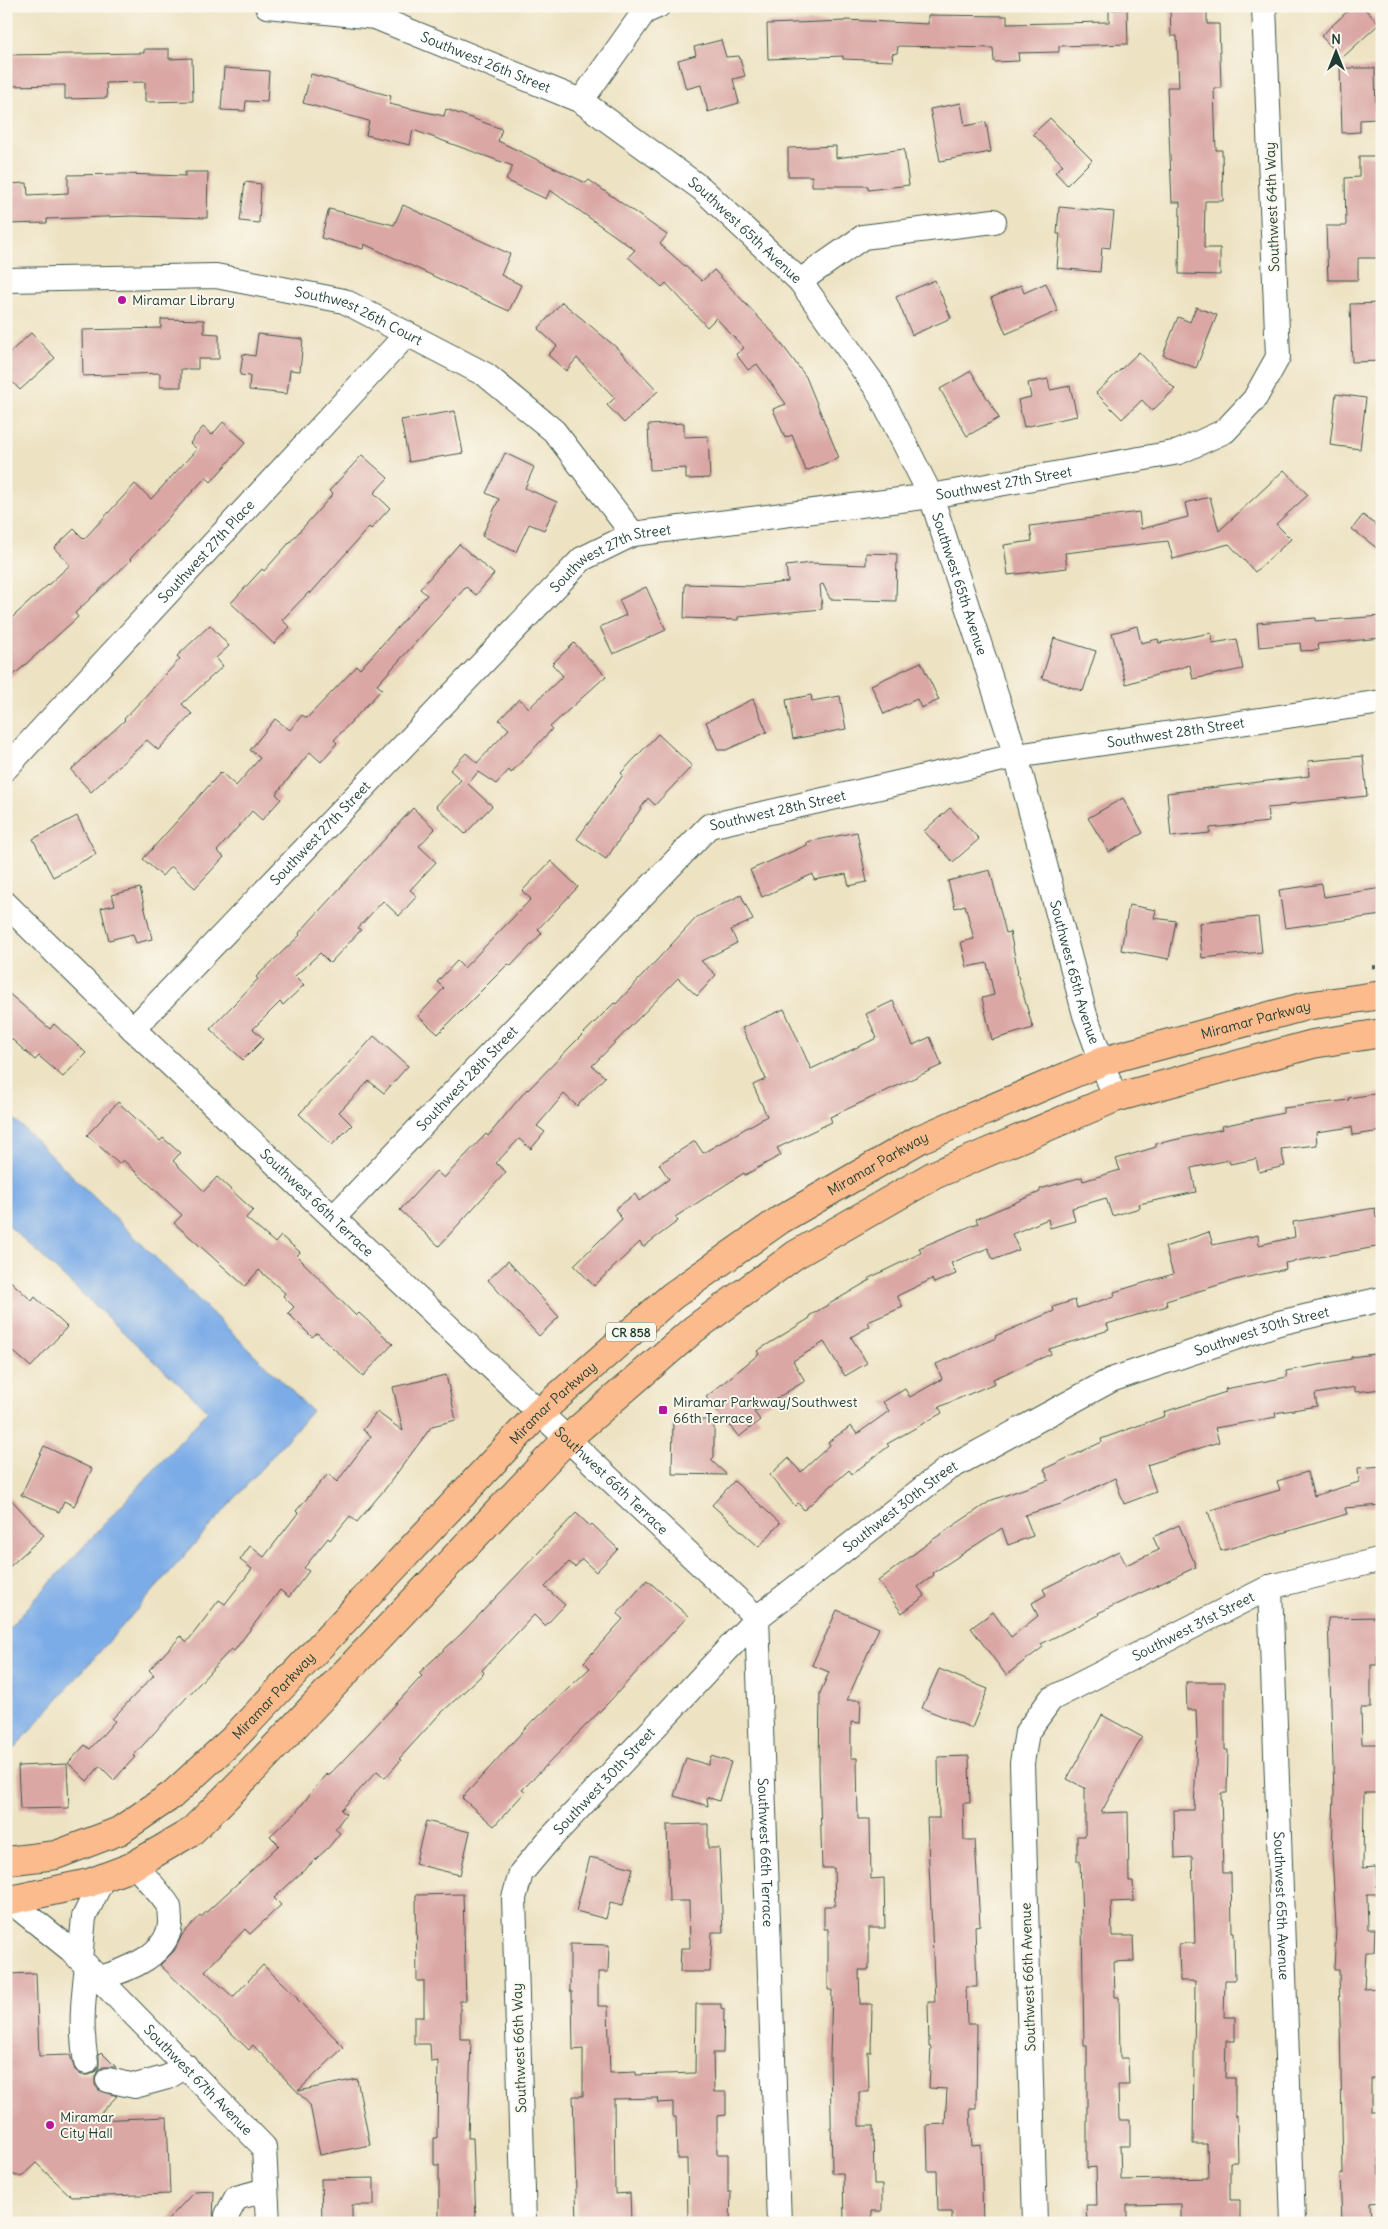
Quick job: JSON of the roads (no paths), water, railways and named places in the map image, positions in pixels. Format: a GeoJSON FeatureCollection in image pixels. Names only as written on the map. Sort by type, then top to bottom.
{"type":"FeatureCollection","features":[{"type":"Feature","properties":{"kind":"main road","name":"Miramar Parkway"},"geometry":{"type":"LineString","coordinates":[[6,1861],[56,1855],[119,1831],[172,1795],[232,1740],[539,1413],[672,1296],[780,1220],[920,1139],[1102,1061],[1306,1006],[1382,995]]}},
{"type":"Feature","properties":{"kind":"main road","name":"CR 858"},"geometry":{"type":"LineString","coordinates":[[8,1901],[89,1883],[135,1865],[191,1832],[253,1770],[567,1439],[694,1329],[795,1255],[934,1175],[1115,1098],[1313,1044],[1382,1034]]}},
{"type":"Feature","properties":{"kind":"street","name":"Southwest 26th Street"},"geometry":{"type":"LineString","coordinates":[[267,6],[375,17],[581,101]]}},
{"type":"Feature","properties":{"kind":"street"},"geometry":{"type":"LineString","coordinates":[[581,101],[644,12],[658,6]]}},
{"type":"Feature","properties":{"kind":"street","name":"Southwest 64th Way"},"geometry":{"type":"LineString","coordinates":[[1254,400],[1278,357],[1264,6]]}},
{"type":"Feature","properties":{"kind":"street","name":"Southwest 65th Avenue"},"geometry":{"type":"LineString","coordinates":[[581,101],[702,189],[800,281],[877,388],[931,496],[1016,756],[1086,1015],[1115,1098]]}},
{"type":"Feature","properties":{"kind":"street"},"geometry":{"type":"LineString","coordinates":[[800,281],[863,236],[994,221]]}},
{"type":"Feature","properties":{"kind":"street","name":"Southwest 26th Court"},"geometry":{"type":"LineString","coordinates":[[6,280],[216,276],[344,301],[486,375],[554,431],[633,534]]}},
{"type":"Feature","properties":{"kind":"street","name":"Southwest 27th Place"},"geometry":{"type":"LineString","coordinates":[[6,768],[408,334]]}},
{"type":"Feature","properties":{"kind":"street","name":"Southwest 27th Street"},"geometry":{"type":"LineString","coordinates":[[133,1029],[582,560],[633,534],[931,496],[1179,452],[1225,431],[1254,400]]}},
{"type":"Feature","properties":{"kind":"street","name":"Southwest 28th Street"},"geometry":{"type":"LineString","coordinates":[[334,1217],[709,826],[1016,756],[1382,702]]}},
{"type":"Feature","properties":{"kind":"street","name":"Southwest 66th Terrace"},"geometry":{"type":"LineString","coordinates":[[6,904],[133,1029],[757,1618],[779,2223]]}},
{"type":"Feature","properties":{"kind":"street","name":"Southwest 30th Street"},"geometry":{"type":"LineString","coordinates":[[521,1873],[548,1841],[757,1618],[946,1470],[1111,1380],[1279,1323],[1382,1299]]}},
{"type":"Feature","properties":{"kind":"street","name":"Southwest 31st Street"},"geometry":{"type":"LineString","coordinates":[[1027,1732],[1051,1699],[1270,1587],[1382,1559]]}},
{"type":"Feature","properties":{"kind":"street","name":"Southwest 65th Avenue"},"geometry":{"type":"LineString","coordinates":[[1270,1587],[1292,2223]]}},
{"type":"Feature","properties":{"kind":"street","name":"Southwest 66th Avenue"},"geometry":{"type":"LineString","coordinates":[[1027,1732],[1022,1763],[1036,2223]]}},
{"type":"Feature","properties":{"kind":"street"},"geometry":{"type":"LineString","coordinates":[[88,1968],[121,1972],[136,1966],[157,1949],[170,1930],[169,1908],[135,1865]]}},
{"type":"Feature","properties":{"kind":"street","name":"Southwest 66th Way"},"geometry":{"type":"LineString","coordinates":[[521,1873],[514,1898],[524,2223]]}},
{"type":"Feature","properties":{"kind":"street"},"geometry":{"type":"LineString","coordinates":[[86,2062],[82,2038],[82,2002],[88,1968],[84,1917],[102,1878]]}},
{"type":"Feature","properties":{"kind":"street","name":"Southwest 67th Avenue"},"geometry":{"type":"LineString","coordinates":[[8,1901],[88,1968],[264,2147],[268,2223]]}},
{"type":"Feature","properties":{"kind":"street"},"geometry":{"type":"LineString","coordinates":[[108,2080],[135,2086],[168,2077],[186,2066]]}},
{"type":"Feature","properties":{"kind":"street"},"geometry":{"type":"LineString","coordinates":[[227,2223],[227,2215],[236,2198],[266,2190]]}},
{"type":"Feature","properties":{"kind":"water"},"geometry":{"type":"Polygon","coordinates":[[[6,1111],[312,1411],[6,1758],[6,1631],[208,1411],[6,1223],[6,1111]]]}},
{"type":"Feature","properties":{"kind":"place","name":"Miramar Library"},"geometry":{"type":"Point","coordinates":[122,300]}},
{"type":"Feature","properties":{"kind":"place","name":"Miramar Parkway/Southwest 66th Terrace"},"geometry":{"type":"Point","coordinates":[663,1410]}},
{"type":"Feature","properties":{"kind":"place","name":"Miramar City Hall"},"geometry":{"type":"Point","coordinates":[50,2125]}}]}
